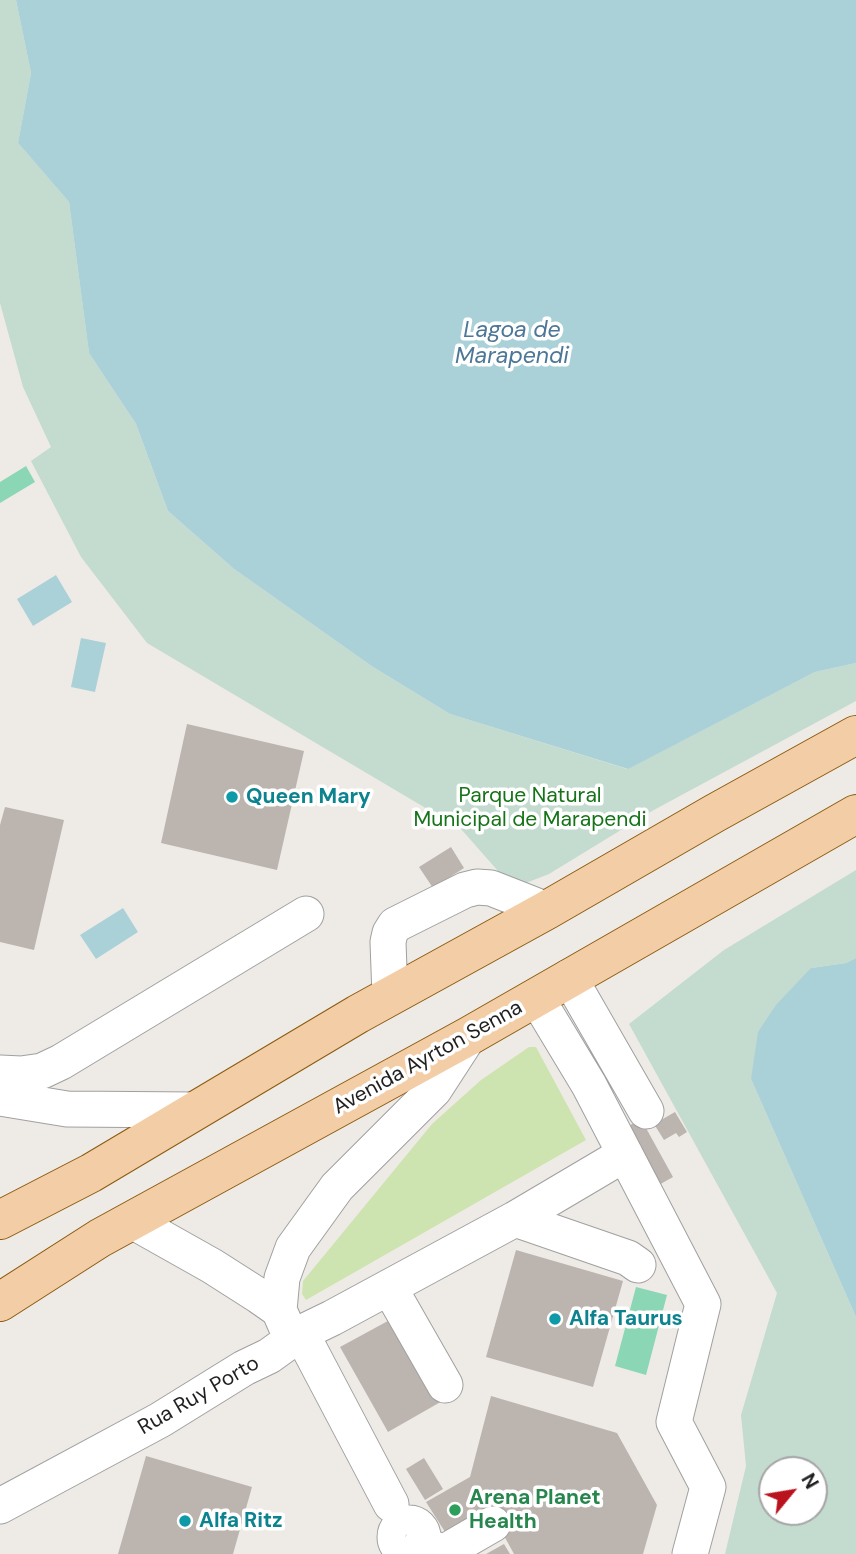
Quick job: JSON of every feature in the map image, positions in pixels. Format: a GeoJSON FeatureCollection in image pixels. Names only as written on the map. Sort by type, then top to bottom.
{"type":"FeatureCollection","features":[{"type":"Feature","properties":{"kind":"main road"},"geometry":{"type":"LineString","coordinates":[[0,1220],[92,1172],[390,996],[856,734]]}},
{"type":"Feature","properties":{"kind":"main road","name":"Avenida Ayrton Senna"},"geometry":{"type":"LineString","coordinates":[[0,1303],[100,1238],[468,1036],[856,814]]}},
{"type":"Feature","properties":{"kind":"street"},"geometry":{"type":"LineString","coordinates":[[390,996],[388,942],[396,925],[465,890],[477,887],[491,888],[547,910]]}},
{"type":"Feature","properties":{"kind":"street"},"geometry":{"type":"LineString","coordinates":[[0,1073],[41,1071],[61,1062],[306,915]]}},
{"type":"Feature","properties":{"kind":"street"},"geometry":{"type":"LineString","coordinates":[[569,977],[646,1111]]}},
{"type":"Feature","properties":{"kind":"street"},"geometry":{"type":"LineString","coordinates":[[536,997],[583,1074],[703,1304],[674,1422],[708,1487],[690,1554]]}},
{"type":"Feature","properties":{"kind":"street"},"geometry":{"type":"LineString","coordinates":[[468,1036],[434,1090],[337,1187],[293,1248],[282,1278],[291,1327],[402,1536],[443,1553],[493,1524]]}},
{"type":"Feature","properties":{"kind":"street"},"geometry":{"type":"LineString","coordinates":[[61,1062],[56,1082],[57,1093],[67,1109]]}},
{"type":"Feature","properties":{"kind":"street"},"geometry":{"type":"LineString","coordinates":[[0,1098],[67,1109],[196,1110]]}},
{"type":"Feature","properties":{"kind":"street","name":"Rua Ruy Porto"},"geometry":{"type":"LineString","coordinates":[[0,1506],[160,1420],[244,1368],[269,1356],[291,1327],[393,1285],[515,1219],[625,1154]]}},
{"type":"Feature","properties":{"kind":"street"},"geometry":{"type":"LineString","coordinates":[[515,1219],[628,1258],[638,1265]]}},
{"type":"Feature","properties":{"kind":"street"},"geometry":{"type":"LineString","coordinates":[[132,1221],[212,1266],[291,1327]]}},
{"type":"Feature","properties":{"kind":"street"},"geometry":{"type":"LineString","coordinates":[[393,1285],[445,1385]]}},
{"type":"Feature","properties":{"kind":"green space","name":"Parque Natural Municipal de Marapendi"},"geometry":{"type":"Polygon","coordinates":[[[0,0],[16,0],[31,73],[18,143],[69,202],[89,353],[136,424],[168,511],[234,569],[373,667],[450,714],[627,769],[815,672],[856,663],[856,701],[652,811],[549,874],[513,888],[461,829],[147,643],[81,557],[31,461],[51,447],[23,387],[0,303],[0,0]]]}},
{"type":"Feature","properties":{"kind":"green space"},"geometry":{"type":"Polygon","coordinates":[[[26,466],[35,482],[0,503],[0,482],[26,466]]]}},
{"type":"Feature","properties":{"kind":"green space"},"geometry":{"type":"Polygon","coordinates":[[[856,870],[856,958],[846,963],[811,968],[751,1079],[856,1317],[856,1554],[725,1554],[746,1466],[741,1415],[777,1293],[629,1024],[724,950],[856,870]]]}},
{"type":"Feature","properties":{"kind":"green space"},"geometry":{"type":"Polygon","coordinates":[[[529,1047],[536,1047],[586,1140],[306,1300],[302,1294],[303,1281],[432,1124],[481,1080],[529,1047]]]}},
{"type":"Feature","properties":{"kind":"green space"},"geometry":{"type":"Polygon","coordinates":[[[636,1287],[667,1295],[646,1375],[615,1366],[636,1287]]]}},
{"type":"Feature","properties":{"kind":"water","name":"Lagoa de Marapendi"},"geometry":{"type":"Polygon","coordinates":[[[16,0],[856,0],[856,663],[815,672],[628,769],[450,714],[373,667],[234,569],[168,511],[136,424],[89,353],[69,202],[18,143],[31,73],[16,0]]]}},
{"type":"Feature","properties":{"kind":"water"},"geometry":{"type":"Polygon","coordinates":[[[56,575],[72,602],[33,626],[17,599],[56,575]]]}},
{"type":"Feature","properties":{"kind":"water"},"geometry":{"type":"Polygon","coordinates":[[[81,638],[106,643],[95,692],[71,687],[81,638]]]}},
{"type":"Feature","properties":{"kind":"water"},"geometry":{"type":"Polygon","coordinates":[[[123,908],[138,932],[96,959],[80,935],[123,908]]]}},
{"type":"Feature","properties":{"kind":"water"},"geometry":{"type":"Polygon","coordinates":[[[856,958],[856,1317],[751,1079],[758,1032],[776,1005],[811,968],[846,963],[856,958]]]}},
{"type":"Feature","properties":{"kind":"building","name":"Queen Mary"},"geometry":{"type":"Polygon","coordinates":[[[187,724],[304,751],[277,870],[161,843],[187,724]]]}},
{"type":"Feature","properties":{"kind":"building"},"geometry":{"type":"Polygon","coordinates":[[[5,807],[64,820],[34,950],[0,942],[0,825],[5,807]]]}},
{"type":"Feature","properties":{"kind":"building"},"geometry":{"type":"Polygon","coordinates":[[[451,847],[464,868],[433,888],[419,867],[451,847]]]}},
{"type":"Feature","properties":{"kind":"building"},"geometry":{"type":"Polygon","coordinates":[[[675,1112],[687,1132],[679,1137],[676,1133],[664,1140],[654,1124],[675,1112]]]}},
{"type":"Feature","properties":{"kind":"building"},"geometry":{"type":"Polygon","coordinates":[[[641,1119],[673,1177],[657,1186],[625,1128],[641,1119]]]}},
{"type":"Feature","properties":{"kind":"building","name":"Alfa Taurus"},"geometry":{"type":"Polygon","coordinates":[[[516,1250],[623,1281],[593,1387],[486,1357],[516,1250]]]}},
{"type":"Feature","properties":{"kind":"building"},"geometry":{"type":"Polygon","coordinates":[[[397,1316],[444,1400],[388,1432],[340,1347],[397,1316]]]}},
{"type":"Feature","properties":{"kind":"building"},"geometry":{"type":"Polygon","coordinates":[[[491,1396],[617,1433],[657,1505],[643,1554],[514,1554],[490,1510],[447,1535],[426,1502],[470,1477],[491,1396]]]}},
{"type":"Feature","properties":{"kind":"building","name":"Alfa Ritz"},"geometry":{"type":"Polygon","coordinates":[[[146,1456],[252,1487],[233,1554],[118,1554],[146,1456]]]}},
{"type":"Feature","properties":{"kind":"building"},"geometry":{"type":"Polygon","coordinates":[[[424,1458],[443,1489],[425,1500],[406,1469],[424,1458]]]}},
{"type":"Feature","properties":{"kind":"building"},"geometry":{"type":"Polygon","coordinates":[[[504,1544],[510,1554],[486,1554],[504,1544]]]}},
{"type":"Feature","properties":{"kind":"place","name":"Queen Mary"},"geometry":{"type":"Point","coordinates":[232,797]}},
{"type":"Feature","properties":{"kind":"place","name":"Alfa Taurus"},"geometry":{"type":"Point","coordinates":[555,1319]}},
{"type":"Feature","properties":{"kind":"place","name":"Arena Planet Health"},"geometry":{"type":"Point","coordinates":[455,1510]}},
{"type":"Feature","properties":{"kind":"place","name":"Alfa Ritz"},"geometry":{"type":"Point","coordinates":[185,1521]}}]}
